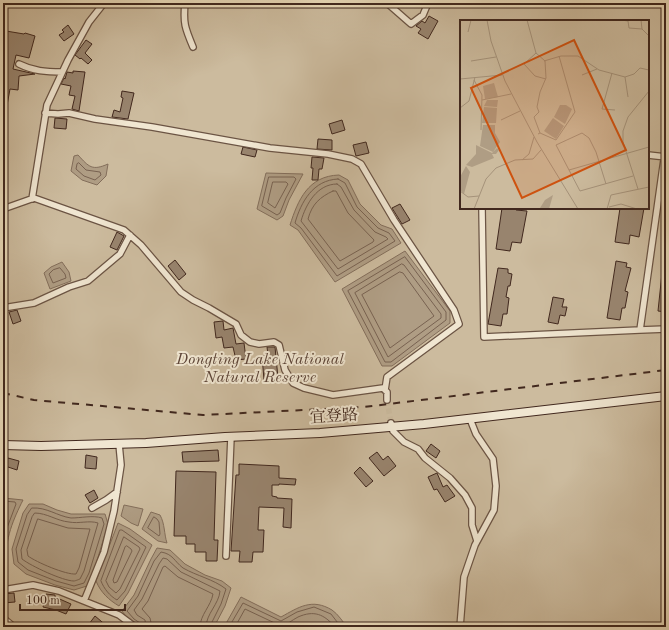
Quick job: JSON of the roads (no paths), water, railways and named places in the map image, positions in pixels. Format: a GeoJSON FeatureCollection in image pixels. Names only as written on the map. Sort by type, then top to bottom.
{"type":"FeatureCollection","features":[{"type":"Feature","properties":{"kind":"street"},"geometry":{"type":"LineString","coordinates":[[32,199],[46,105],[89,22],[104,3]]}},
{"type":"Feature","properties":{"kind":"street"},"geometry":{"type":"LineString","coordinates":[[185,3],[183,19],[186,31],[193,47]]}},
{"type":"Feature","properties":{"kind":"street"},"geometry":{"type":"LineString","coordinates":[[387,3],[411,24],[424,15],[428,3]]}},
{"type":"Feature","properties":{"kind":"street"},"geometry":{"type":"LineString","coordinates":[[19,64],[28,69],[44,72],[62,72]]}},
{"type":"Feature","properties":{"kind":"street"},"geometry":{"type":"LineString","coordinates":[[45,113],[68,113],[95,119],[152,127],[270,148],[328,154],[352,159],[361,164],[394,220],[454,310],[459,324],[387,377],[385,390],[388,392],[387,400]]}},
{"type":"Feature","properties":{"kind":"street"},"geometry":{"type":"LineString","coordinates":[[640,330],[666,145]]}},
{"type":"Feature","properties":{"kind":"street"},"geometry":{"type":"LineString","coordinates":[[649,155],[665,157]]}},
{"type":"Feature","properties":{"kind":"street"},"geometry":{"type":"LineString","coordinates":[[3,209],[34,198],[124,230],[141,245],[181,292],[236,324],[241,335],[250,342],[259,344],[274,342],[279,345],[285,370],[293,383],[304,388],[333,395],[383,388],[385,390]]}},
{"type":"Feature","properties":{"kind":"street"},"geometry":{"type":"LineString","coordinates":[[482,209],[484,337],[666,329]]}},
{"type":"Feature","properties":{"kind":"street"},"geometry":{"type":"LineString","coordinates":[[3,308],[34,303],[69,287],[88,281],[120,254],[130,235]]}},
{"type":"Feature","properties":{"kind":"street","name":"宜登路"},"geometry":{"type":"LineString","coordinates":[[3,446],[146,443],[320,433],[391,425],[470,419],[666,396]]}},
{"type":"Feature","properties":{"kind":"street"},"geometry":{"type":"LineString","coordinates":[[460,627],[464,577],[477,541],[494,510],[496,486],[493,459],[480,440],[470,419]]}},
{"type":"Feature","properties":{"kind":"street"},"geometry":{"type":"LineString","coordinates":[[391,425],[393,432],[404,442],[418,448],[425,458],[450,478],[465,495],[472,508],[472,525],[477,541]]}},
{"type":"Feature","properties":{"kind":"street"},"geometry":{"type":"LineString","coordinates":[[226,556],[231,437]]}},
{"type":"Feature","properties":{"kind":"street"},"geometry":{"type":"LineString","coordinates":[[84,601],[104,552],[114,511],[121,465],[119,444]]}},
{"type":"Feature","properties":{"kind":"street"},"geometry":{"type":"LineString","coordinates":[[92,508],[117,492]]}},
{"type":"Feature","properties":{"kind":"street"},"geometry":{"type":"LineString","coordinates":[[3,590],[33,585],[59,591],[119,615],[136,627]]}},
{"type":"Feature","properties":{"kind":"street"},"geometry":{"type":"LineString","coordinates":[[3,618],[14,627]]}},
{"type":"Feature","properties":{"kind":"water"},"geometry":{"type":"Polygon","coordinates":[[[78,155],[91,167],[98,167],[108,164],[106,176],[97,185],[82,180],[71,171],[74,156],[78,155]]]}},
{"type":"Feature","properties":{"kind":"water"},"geometry":{"type":"Polygon","coordinates":[[[266,173],[303,174],[289,200],[283,216],[277,220],[257,209],[266,173]]]}},
{"type":"Feature","properties":{"kind":"water"},"geometry":{"type":"Polygon","coordinates":[[[339,175],[348,180],[360,204],[381,225],[392,229],[401,243],[335,282],[298,230],[290,225],[301,198],[306,191],[319,180],[328,176],[339,175]]]}},
{"type":"Feature","properties":{"kind":"water"},"geometry":{"type":"Polygon","coordinates":[[[405,251],[450,311],[450,323],[392,366],[382,366],[342,289],[405,251]]]}},
{"type":"Feature","properties":{"kind":"water"},"geometry":{"type":"Polygon","coordinates":[[[62,262],[69,272],[71,281],[50,289],[44,273],[51,267],[62,262]]]}},
{"type":"Feature","properties":{"kind":"water"},"geometry":{"type":"Polygon","coordinates":[[[4,498],[23,500],[8,537],[6,554],[7,562],[3,560],[4,498]]]}},
{"type":"Feature","properties":{"kind":"water"},"geometry":{"type":"Polygon","coordinates":[[[29,504],[43,504],[71,514],[105,514],[108,524],[93,574],[87,586],[74,590],[55,585],[26,574],[14,564],[12,549],[23,513],[29,504]]]}},
{"type":"Feature","properties":{"kind":"water"},"geometry":{"type":"Polygon","coordinates":[[[124,505],[143,509],[138,526],[121,516],[124,505]]]}},
{"type":"Feature","properties":{"kind":"water"},"geometry":{"type":"Polygon","coordinates":[[[151,512],[160,515],[163,522],[167,543],[158,541],[142,529],[151,512]]]}},
{"type":"Feature","properties":{"kind":"water"},"geometry":{"type":"Polygon","coordinates":[[[118,523],[130,529],[152,545],[128,593],[119,606],[106,596],[96,581],[118,523]]]}},
{"type":"Feature","properties":{"kind":"water"},"geometry":{"type":"Polygon","coordinates":[[[157,548],[170,550],[185,564],[205,575],[222,581],[231,588],[225,606],[214,627],[141,627],[131,623],[122,611],[134,595],[157,548]]]}},
{"type":"Feature","properties":{"kind":"water"},"geometry":{"type":"Polygon","coordinates":[[[241,597],[281,617],[306,605],[312,604],[325,606],[332,610],[347,627],[224,627],[241,597]]]}},
{"type":"Feature","properties":{"kind":"tunnel"},"geometry":{"type":"LineString","coordinates":[[387,400],[391,423]]}},
{"type":"Feature","properties":{"kind":"railway"},"geometry":{"type":"LineString","coordinates":[[3,393],[34,400],[203,415],[364,407],[666,370]]}},
{"type":"Feature","properties":{"kind":"park label","name":"Dongting Lake National Natural Reserve"},"geometry":{"type":"Point","coordinates":[260,369]}}]}
